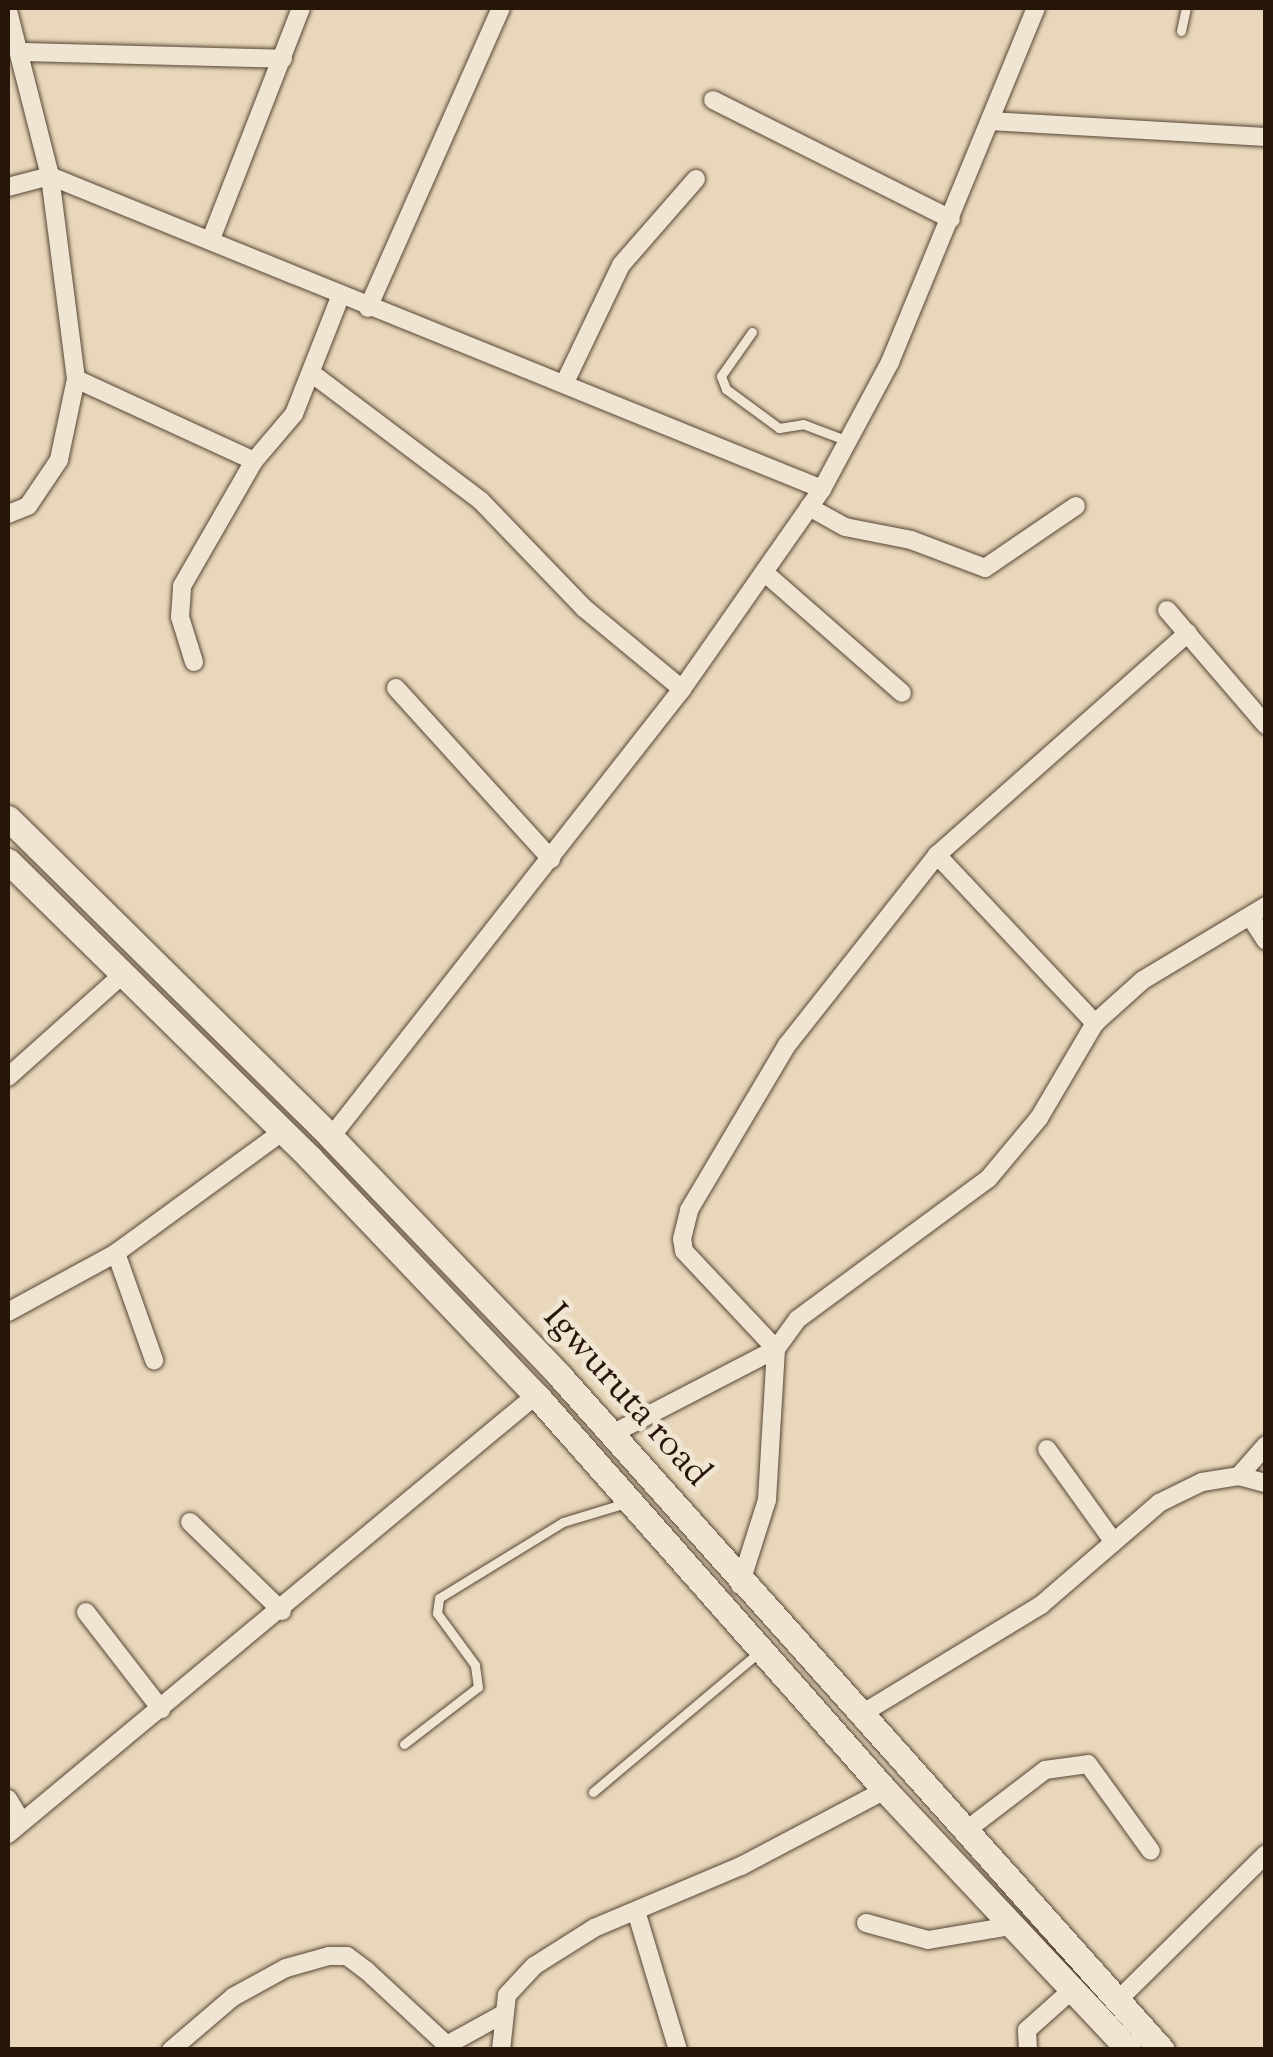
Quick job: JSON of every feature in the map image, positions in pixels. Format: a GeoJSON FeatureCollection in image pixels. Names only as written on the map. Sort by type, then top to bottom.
{"type":"FeatureCollection","features":[{"type":"Feature","properties":{"kind":"main road","name":"Igwuruta road"},"geometry":{"type":"LineString","coordinates":[[8,818],[332,1136],[610,1434],[740,1585],[1162,2050]]}},
{"type":"Feature","properties":{"kind":"main road","name":"Igwuruta road"},"geometry":{"type":"LineString","coordinates":[[8,860],[282,1131],[536,1395],[760,1652],[1128,2050]]}},
{"type":"Feature","properties":{"kind":"street"},"geometry":{"type":"LineString","coordinates":[[211,239],[302,8]]}},
{"type":"Feature","properties":{"kind":"street"},"geometry":{"type":"LineString","coordinates":[[368,308],[501,8]]}},
{"type":"Feature","properties":{"kind":"street"},"geometry":{"type":"LineString","coordinates":[[332,1136],[682,689],[822,488],[848,441],[950,220],[1036,8]]}},
{"type":"Feature","properties":{"kind":"street"},"geometry":{"type":"LineString","coordinates":[[8,11],[23,52],[50,176],[76,379],[59,460],[28,506],[8,514]]}},
{"type":"Feature","properties":{"kind":"street"},"geometry":{"type":"LineString","coordinates":[[23,52],[283,60]]}},
{"type":"Feature","properties":{"kind":"street"},"geometry":{"type":"LineString","coordinates":[[713,100],[950,220]]}},
{"type":"Feature","properties":{"kind":"street"},"geometry":{"type":"LineString","coordinates":[[990,121],[1266,137]]}},
{"type":"Feature","properties":{"kind":"street"},"geometry":{"type":"LineString","coordinates":[[8,187],[50,176],[211,239],[340,297],[566,380],[822,488]]}},
{"type":"Feature","properties":{"kind":"street"},"geometry":{"type":"LineString","coordinates":[[566,380],[620,265],[696,179]]}},
{"type":"Feature","properties":{"kind":"street"},"geometry":{"type":"LineString","coordinates":[[194,662],[180,616],[182,586],[254,461],[314,375],[340,297]]}},
{"type":"Feature","properties":{"kind":"street"},"geometry":{"type":"LineString","coordinates":[[314,375],[482,501],[584,608],[682,689]]}},
{"type":"Feature","properties":{"kind":"street"},"geometry":{"type":"LineString","coordinates":[[76,379],[254,461]]}},
{"type":"Feature","properties":{"kind":"street"},"geometry":{"type":"LineString","coordinates":[[809,507],[845,527],[911,540],[985,568],[1076,506]]}},
{"type":"Feature","properties":{"kind":"street"},"geometry":{"type":"LineString","coordinates":[[764,573],[902,694]]}},
{"type":"Feature","properties":{"kind":"street"},"geometry":{"type":"LineString","coordinates":[[1168,610],[1266,725]]}},
{"type":"Feature","properties":{"kind":"street"},"geometry":{"type":"LineString","coordinates":[[740,1585],[767,1500],[776,1348],[684,1252],[690,1210],[787,1045],[937,855],[1188,633]]}},
{"type":"Feature","properties":{"kind":"street"},"geometry":{"type":"LineString","coordinates":[[396,688],[551,859]]}},
{"type":"Feature","properties":{"kind":"street"},"geometry":{"type":"LineString","coordinates":[[937,855],[1095,1023]]}},
{"type":"Feature","properties":{"kind":"street"},"geometry":{"type":"LineString","coordinates":[[610,1434],[776,1348],[838,1287],[988,1179],[1039,1118],[1095,1023],[1174,958],[1258,912],[1266,941]]}},
{"type":"Feature","properties":{"kind":"street"},"geometry":{"type":"LineString","coordinates":[[8,1077],[123,974]]}},
{"type":"Feature","properties":{"kind":"street"},"geometry":{"type":"LineString","coordinates":[[8,1312],[116,1253],[282,1131]]}},
{"type":"Feature","properties":{"kind":"street"},"geometry":{"type":"LineString","coordinates":[[116,1253],[154,1360]]}},
{"type":"Feature","properties":{"kind":"street"},"geometry":{"type":"LineString","coordinates":[[8,1800],[15,1828],[282,1611],[536,1395]]}},
{"type":"Feature","properties":{"kind":"street"},"geometry":{"type":"LineString","coordinates":[[1239,1476],[1266,1445]]}},
{"type":"Feature","properties":{"kind":"street"},"geometry":{"type":"LineString","coordinates":[[1047,1449],[1111,1538]]}},
{"type":"Feature","properties":{"kind":"street"},"geometry":{"type":"LineString","coordinates":[[860,1715],[1040,1605],[1111,1538],[1202,1482],[1239,1476],[1266,1483]]}},
{"type":"Feature","properties":{"kind":"street"},"geometry":{"type":"LineString","coordinates":[[190,1522],[282,1611]]}},
{"type":"Feature","properties":{"kind":"street"},"geometry":{"type":"LineString","coordinates":[[86,1612],[160,1710]]}},
{"type":"Feature","properties":{"kind":"street"},"geometry":{"type":"LineString","coordinates":[[964,1832],[1046,1770],[1088,1764],[1151,1851]]}},
{"type":"Feature","properties":{"kind":"street"},"geometry":{"type":"LineString","coordinates":[[501,2050],[505,2013],[516,1978],[636,1911],[885,1790]]}},
{"type":"Feature","properties":{"kind":"street"},"geometry":{"type":"LineString","coordinates":[[1116,2002],[1266,1854]]}},
{"type":"Feature","properties":{"kind":"street"},"geometry":{"type":"LineString","coordinates":[[636,1911],[678,2050]]}},
{"type":"Feature","properties":{"kind":"street"},"geometry":{"type":"LineString","coordinates":[[866,1923],[928,1940],[1016,1925]]}},
{"type":"Feature","properties":{"kind":"street"},"geometry":{"type":"LineString","coordinates":[[171,2050],[234,1998],[286,1968],[347,1956],[443,2047],[505,2013]]}},
{"type":"Feature","properties":{"kind":"street"},"geometry":{"type":"LineString","coordinates":[[1028,2050],[1027,2030],[1072,1989]]}},
{"type":"Feature","properties":{"kind":"lane"},"geometry":{"type":"LineString","coordinates":[[1181,31],[1186,8]]}},
{"type":"Feature","properties":{"kind":"lane"},"geometry":{"type":"LineString","coordinates":[[752,332],[721,376],[726,390],[779,428],[803,424],[848,441]]}},
{"type":"Feature","properties":{"kind":"lane"},"geometry":{"type":"LineString","coordinates":[[404,1744],[478,1687],[475,1665],[437,1613],[439,1598],[563,1522],[629,1502]]}},
{"type":"Feature","properties":{"kind":"lane"},"geometry":{"type":"LineString","coordinates":[[594,1792],[760,1652]]}}]}
